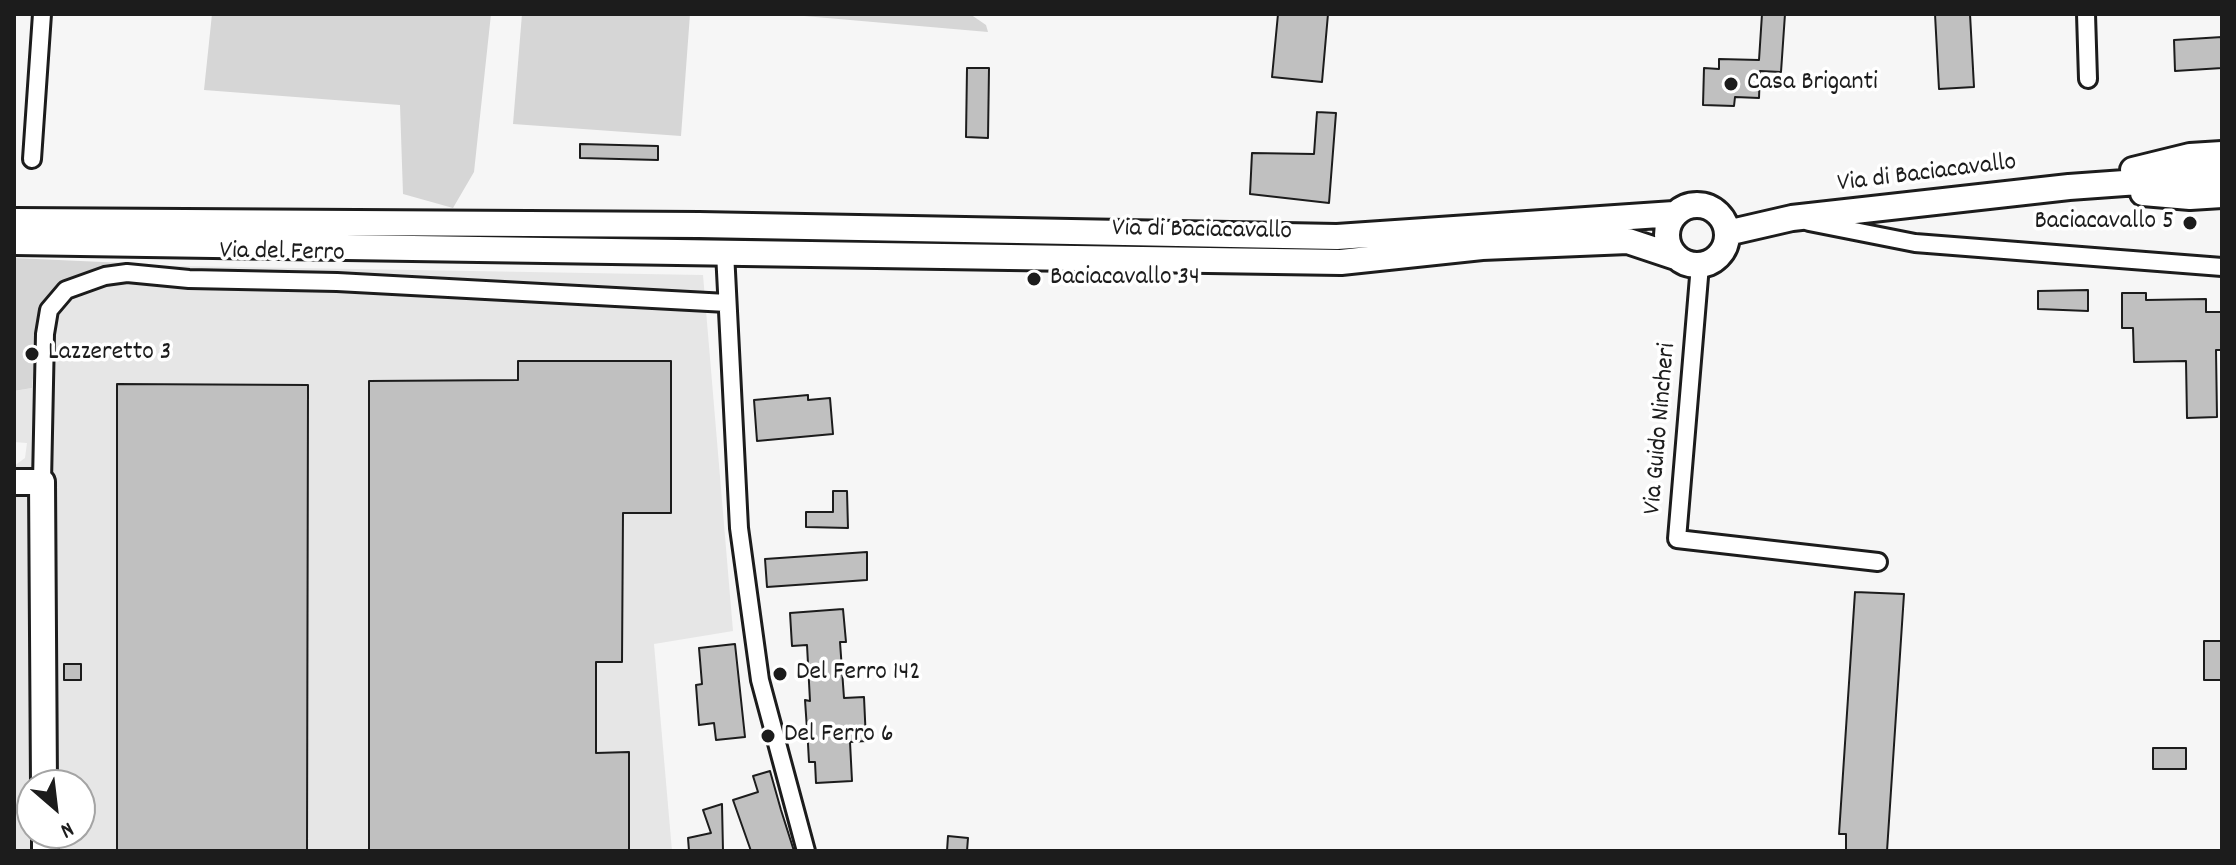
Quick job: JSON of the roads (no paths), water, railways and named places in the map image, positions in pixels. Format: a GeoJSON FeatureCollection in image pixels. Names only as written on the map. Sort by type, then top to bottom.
{"type":"FeatureCollection","features":[{"type":"Feature","properties":{"kind":"main road"},"geometry":{"type":"LineString","coordinates":[[2069,187],[2190,156],[2222,154]]}},
{"type":"Feature","properties":{"kind":"main road"},"geometry":{"type":"LineString","coordinates":[[2069,187],[2222,176]]}},
{"type":"Feature","properties":{"kind":"main road"},"geometry":{"type":"LineString","coordinates":[[2069,187],[2190,197],[2222,195]]}},
{"type":"Feature","properties":{"kind":"main road","name":"Via di Baciacavallo"},"geometry":{"type":"LineString","coordinates":[[737,225],[1337,237],[1674,214],[1687,206],[1709,207],[1724,223],[1727,233],[1792,218],[2069,187]]}},
{"type":"Feature","properties":{"kind":"main road"},"geometry":{"type":"LineString","coordinates":[[1674,214],[1666,235],[1676,257]]}},
{"type":"Feature","properties":{"kind":"main road","name":"Via del Ferro"},"geometry":{"type":"LineString","coordinates":[[14,221],[737,225]]}},
{"type":"Feature","properties":{"kind":"main road"},"geometry":{"type":"LineString","coordinates":[[1700,265],[1722,251],[1727,233]]}},
{"type":"Feature","properties":{"kind":"main road","name":"Via di Baciacavallo"},"geometry":{"type":"LineString","coordinates":[[725,252],[1341,262],[1482,247],[1628,241],[1676,257],[1684,263],[1700,265]]}},
{"type":"Feature","properties":{"kind":"main road","name":"Via del Ferro"},"geometry":{"type":"LineString","coordinates":[[14,242],[725,252]]}},
{"type":"Feature","properties":{"kind":"main road"},"geometry":{"type":"LineString","coordinates":[[14,482],[42,482],[44,769]]}},
{"type":"Feature","properties":{"kind":"street"},"geometry":{"type":"LineString","coordinates":[[32,159],[42,14]]}},
{"type":"Feature","properties":{"kind":"street"},"geometry":{"type":"LineString","coordinates":[[2086,14],[2088,79]]}},
{"type":"Feature","properties":{"kind":"street","name":"Via di Baciacavallo"},"geometry":{"type":"LineString","coordinates":[[1792,218],[1915,243],[2222,267]]}},
{"type":"Feature","properties":{"kind":"street"},"geometry":{"type":"LineString","coordinates":[[725,252],[739,528],[760,680],[806,851]]}},
{"type":"Feature","properties":{"kind":"street","name":"Via Guido Nincheri"},"geometry":{"type":"LineString","coordinates":[[1700,265],[1677,539],[1878,562]]}},
{"type":"Feature","properties":{"kind":"street","name":"Via del Ferro"},"geometry":{"type":"LineString","coordinates":[[42,482],[45,334],[49,310],[66,290],[105,276],[127,273],[189,279],[337,282],[727,303]]}},
{"type":"Feature","properties":{"kind":"place","name":"Casa Briganti"},"geometry":{"type":"Point","coordinates":[1731,84]}},
{"type":"Feature","properties":{"kind":"place","name":"Baciacavallo 5"},"geometry":{"type":"Point","coordinates":[2190,223]}},
{"type":"Feature","properties":{"kind":"place","name":"Baciacavallo 34"},"geometry":{"type":"Point","coordinates":[1034,279]}},
{"type":"Feature","properties":{"kind":"place","name":"Lazzeretto 3"},"geometry":{"type":"Point","coordinates":[32,354]}},
{"type":"Feature","properties":{"kind":"place","name":"Del Ferro 142"},"geometry":{"type":"Point","coordinates":[780,674]}},
{"type":"Feature","properties":{"kind":"place","name":"Del Ferro 6"},"geometry":{"type":"Point","coordinates":[768,736]}}]}
